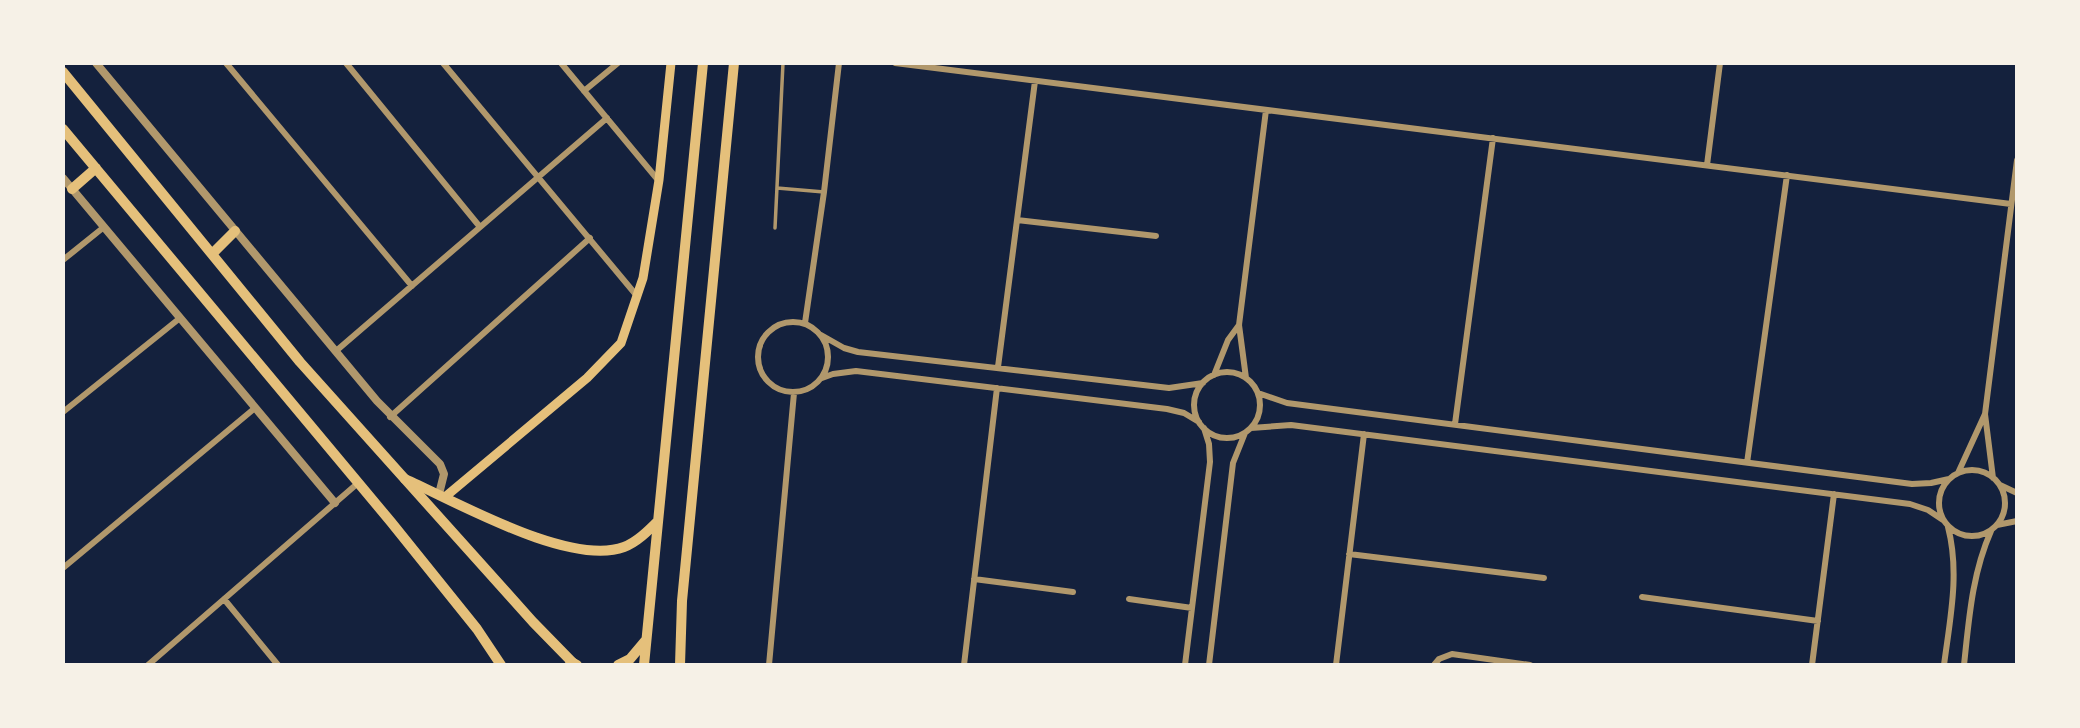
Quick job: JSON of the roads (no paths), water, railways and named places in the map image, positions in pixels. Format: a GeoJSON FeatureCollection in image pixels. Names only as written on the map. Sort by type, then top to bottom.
{"type":"FeatureCollection","features":[{"type":"Feature","properties":{"kind":"main road"},"geometry":{"type":"LineString","coordinates":[[644,665],[704,63]]}},
{"type":"Feature","properties":{"kind":"main road"},"geometry":{"type":"LineString","coordinates":[[680,665],[682,601],[734,63]]}},
{"type":"Feature","properties":{"kind":"main road"},"geometry":{"type":"LineString","coordinates":[[442,495],[587,378],[621,343],[643,278],[659,180],[670,64]]}},
{"type":"Feature","properties":{"kind":"main road"},"geometry":{"type":"LineString","coordinates":[[63,72],[300,362],[574,663]]}},
{"type":"Feature","properties":{"kind":"main road"},"geometry":{"type":"LineString","coordinates":[[63,129],[424,562],[501,665]]}},
{"type":"Feature","properties":{"kind":"main road"},"geometry":{"type":"LineString","coordinates":[[72,189],[96,168]]}},
{"type":"Feature","properties":{"kind":"main road"},"geometry":{"type":"LineString","coordinates":[[212,254],[235,231]]}},
{"type":"Feature","properties":{"kind":"main road"},"geometry":{"type":"LineString","coordinates":[[405,479],[531,536],[561,546],[599,551],[623,547],[658,521]]}},
{"type":"Feature","properties":{"kind":"main road"},"geometry":{"type":"LineString","coordinates":[[618,665],[630,659],[648,638]]}},
{"type":"Feature","properties":{"kind":"street"},"geometry":{"type":"LineString","coordinates":[[96,63],[390,417],[439,464],[444,474],[442,495]]}},
{"type":"Feature","properties":{"kind":"street"},"geometry":{"type":"LineString","coordinates":[[226,63],[412,286]]}},
{"type":"Feature","properties":{"kind":"street"},"geometry":{"type":"LineString","coordinates":[[346,63],[480,227]]}},
{"type":"Feature","properties":{"kind":"street"},"geometry":{"type":"LineString","coordinates":[[443,63],[637,296]]}},
{"type":"Feature","properties":{"kind":"street"},"geometry":{"type":"LineString","coordinates":[[561,63],[659,180]]}},
{"type":"Feature","properties":{"kind":"street"},"geometry":{"type":"LineString","coordinates":[[584,91],[618,63]]}},
{"type":"Feature","properties":{"kind":"street"},"geometry":{"type":"LineString","coordinates":[[805,323],[839,63]]}},
{"type":"Feature","properties":{"kind":"street"},"geometry":{"type":"LineString","coordinates":[[895,63],[2011,204]]}},
{"type":"Feature","properties":{"kind":"street"},"geometry":{"type":"LineString","coordinates":[[1707,165],[1720,63]]}},
{"type":"Feature","properties":{"kind":"street"},"geometry":{"type":"LineString","coordinates":[[998,367],[1035,81]]}},
{"type":"Feature","properties":{"kind":"street"},"geometry":{"type":"LineString","coordinates":[[1246,378],[1239,325],[1266,110]]}},
{"type":"Feature","properties":{"kind":"street"},"geometry":{"type":"LineString","coordinates":[[336,351],[607,118]]}},
{"type":"Feature","properties":{"kind":"street"},"geometry":{"type":"LineString","coordinates":[[1455,425],[1493,138]]}},
{"type":"Feature","properties":{"kind":"street"},"geometry":{"type":"LineString","coordinates":[[1993,478],[1985,414],[2017,160]]}},
{"type":"Feature","properties":{"kind":"street"},"geometry":{"type":"LineString","coordinates":[[1747,463],[1787,175]]}},
{"type":"Feature","properties":{"kind":"street"},"geometry":{"type":"LineString","coordinates":[[63,178],[335,503]]}},
{"type":"Feature","properties":{"kind":"street"},"geometry":{"type":"LineString","coordinates":[[1017,220],[1156,236]]}},
{"type":"Feature","properties":{"kind":"street"},"geometry":{"type":"LineString","coordinates":[[63,260],[104,227]]}},
{"type":"Feature","properties":{"kind":"street"},"geometry":{"type":"LineString","coordinates":[[390,417],[590,238]]}},
{"type":"Feature","properties":{"kind":"street"},"geometry":{"type":"LineString","coordinates":[[63,412],[180,318]]}},
{"type":"Feature","properties":{"kind":"street"},"geometry":{"type":"LineString","coordinates":[[1203,383],[1170,388],[858,352],[844,348],[805,323],[791,321],[778,325],[767,333],[760,345],[757,359],[761,372],[769,383],[794,393],[805,391],[832,374],[856,371],[1167,409],[1184,414],[1219,437],[1229,438],[1248,431],[1291,425],[1919,506],[1943,520],[1954,547],[1954,583],[1944,665]]}},
{"type":"Feature","properties":{"kind":"street"},"geometry":{"type":"LineString","coordinates":[[1214,375],[1228,340],[1239,325]]}},
{"type":"Feature","properties":{"kind":"street"},"geometry":{"type":"LineString","coordinates":[[821,335],[828,357],[822,378]]}},
{"type":"Feature","properties":{"kind":"street"},"geometry":{"type":"LineString","coordinates":[[1185,665],[1210,462],[1209,444],[1195,403],[1197,392],[1203,383],[1214,375],[1225,372],[1236,373],[1246,378],[1258,393],[1287,403],[1912,484],[1931,484],[1949,479],[1958,473],[1976,470],[2017,493]]}},
{"type":"Feature","properties":{"kind":"street"},"geometry":{"type":"LineString","coordinates":[[964,665],[997,388]]}},
{"type":"Feature","properties":{"kind":"street"},"geometry":{"type":"LineString","coordinates":[[769,665],[794,393]]}},
{"type":"Feature","properties":{"kind":"street"},"geometry":{"type":"LineString","coordinates":[[1209,665],[1233,463],[1260,412],[1258,393]]}},
{"type":"Feature","properties":{"kind":"street"},"geometry":{"type":"LineString","coordinates":[[63,568],[255,408]]}},
{"type":"Feature","properties":{"kind":"street"},"geometry":{"type":"LineString","coordinates":[[1958,473],[1985,414]]}},
{"type":"Feature","properties":{"kind":"street"},"geometry":{"type":"LineString","coordinates":[[1336,665],[1364,434]]}},
{"type":"Feature","properties":{"kind":"street"},"geometry":{"type":"LineString","coordinates":[[1943,520],[1939,499],[1949,479]]}},
{"type":"Feature","properties":{"kind":"street"},"geometry":{"type":"LineString","coordinates":[[148,665],[359,483]]}},
{"type":"Feature","properties":{"kind":"street"},"geometry":{"type":"LineString","coordinates":[[1964,665],[1973,586],[1983,549],[1991,531],[2002,517],[2005,500],[1999,484]]}},
{"type":"Feature","properties":{"kind":"street"},"geometry":{"type":"LineString","coordinates":[[1812,665],[1834,494]]}},
{"type":"Feature","properties":{"kind":"street"},"geometry":{"type":"LineString","coordinates":[[1997,524],[2017,521]]}},
{"type":"Feature","properties":{"kind":"street"},"geometry":{"type":"LineString","coordinates":[[1948,527],[1969,537],[1991,531]]}},
{"type":"Feature","properties":{"kind":"street"},"geometry":{"type":"LineString","coordinates":[[1349,554],[1544,578]]}},
{"type":"Feature","properties":{"kind":"street"},"geometry":{"type":"LineString","coordinates":[[974,579],[1073,592]]}},
{"type":"Feature","properties":{"kind":"street"},"geometry":{"type":"LineString","coordinates":[[1642,597],[1818,621]]}},
{"type":"Feature","properties":{"kind":"street"},"geometry":{"type":"LineString","coordinates":[[224,599],[278,665]]}},
{"type":"Feature","properties":{"kind":"street"},"geometry":{"type":"LineString","coordinates":[[1129,599],[1192,608]]}},
{"type":"Feature","properties":{"kind":"street"},"geometry":{"type":"LineString","coordinates":[[1434,665],[1446,656],[1459,654],[1530,665]]}},
{"type":"Feature","properties":{"kind":"lane"},"geometry":{"type":"LineString","coordinates":[[775,228],[783,63]]}},
{"type":"Feature","properties":{"kind":"lane"},"geometry":{"type":"LineString","coordinates":[[776,187],[824,192]]}}]}
